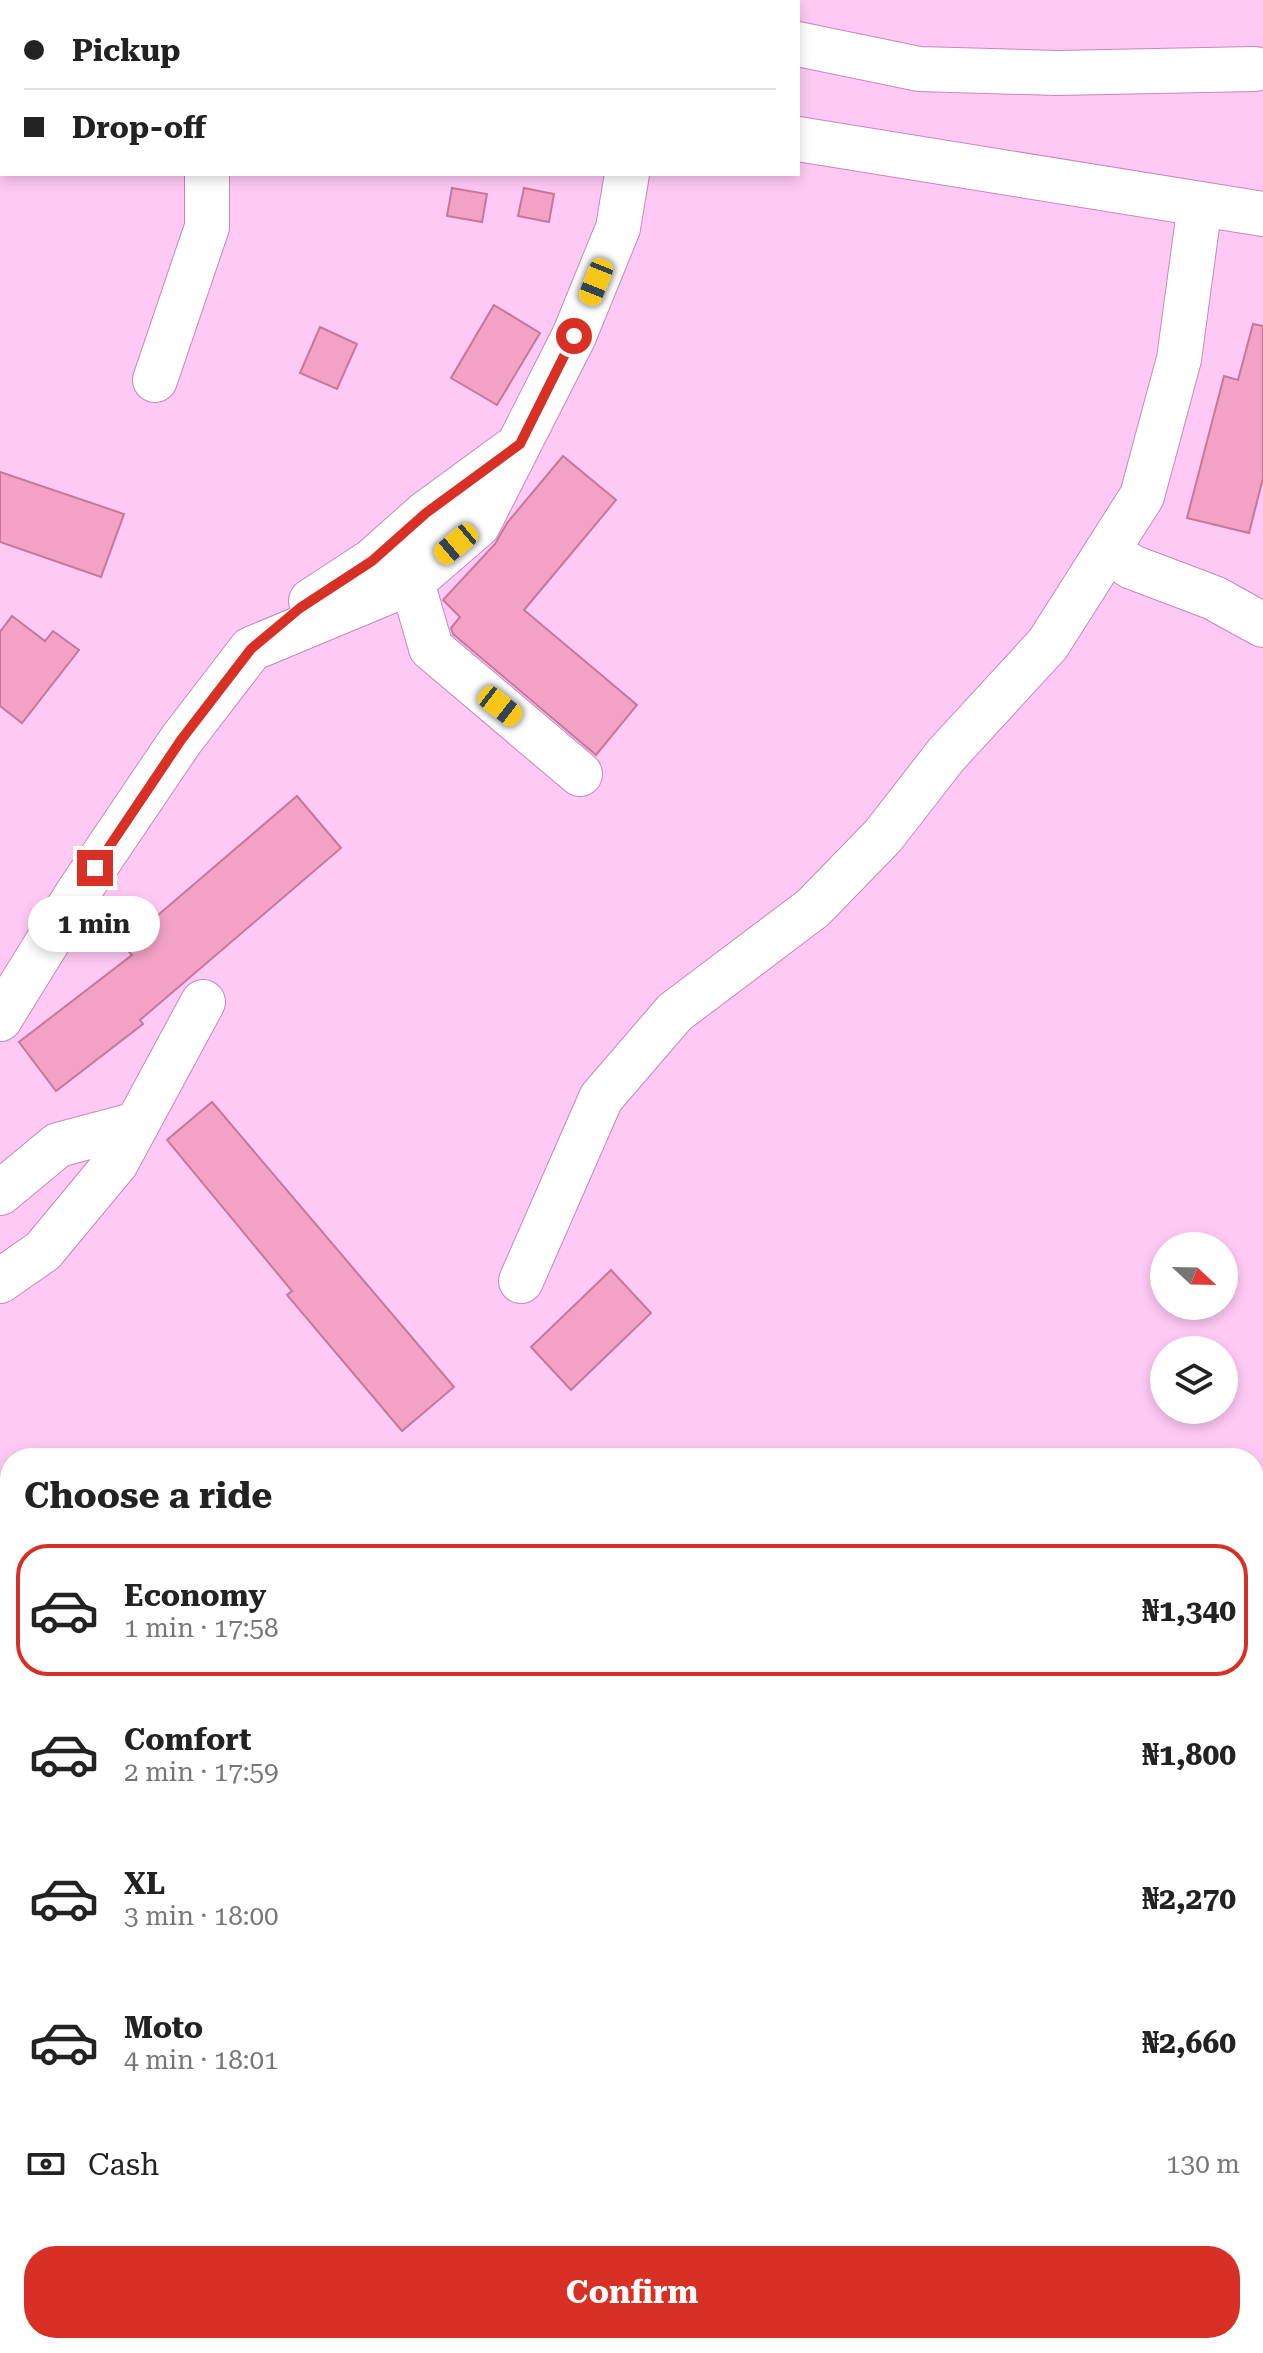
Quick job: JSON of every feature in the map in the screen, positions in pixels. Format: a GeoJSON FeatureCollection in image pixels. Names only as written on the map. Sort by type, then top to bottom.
{"type":"FeatureCollection","features":[{"type":"Feature","properties":{"kind":"street"},"geometry":{"type":"LineString","coordinates":[[515,0],[569,0]]}},
{"type":"Feature","properties":{"kind":"street"},"geometry":{"type":"LineString","coordinates":[[800,44],[919,69],[1057,73],[1255,69]]}},
{"type":"Feature","properties":{"kind":"street"},"geometry":{"type":"LineString","coordinates":[[800,139],[1263,214]]}},
{"type":"Feature","properties":{"kind":"street"},"geometry":{"type":"LineString","coordinates":[[155,380],[207,227],[207,176]]}},
{"type":"Feature","properties":{"kind":"street"},"geometry":{"type":"LineString","coordinates":[[251,649],[412,582],[478,525],[574,336],[618,228],[627,176]]}},
{"type":"Feature","properties":{"kind":"street"},"geometry":{"type":"LineString","coordinates":[[521,1281],[601,1098],[675,1012],[813,908],[883,836],[946,755],[1048,644],[1142,496],[1179,359],[1200,204]]}},
{"type":"Feature","properties":{"kind":"street"},"geometry":{"type":"LineString","coordinates":[[0,1019],[77,894],[181,740],[251,649],[300,608],[372,561],[426,513],[520,444]]}},
{"type":"Feature","properties":{"kind":"street"},"geometry":{"type":"LineString","coordinates":[[1107,551],[1132,567],[1214,598],[1263,625]]}},
{"type":"Feature","properties":{"kind":"street"},"geometry":{"type":"LineString","coordinates":[[412,582],[431,648],[580,774]]}},
{"type":"Feature","properties":{"kind":"street"},"geometry":{"type":"LineString","coordinates":[[0,1281],[43,1251],[116,1163],[203,1002]]}},
{"type":"Feature","properties":{"kind":"street"},"geometry":{"type":"LineString","coordinates":[[0,1193],[58,1145],[137,1124]]}},
{"type":"Feature","properties":{"kind":"building"},"geometry":{"type":"Polygon","coordinates":[[[452,188],[487,194],[482,222],[447,216],[452,188]]]}},
{"type":"Feature","properties":{"kind":"building"},"geometry":{"type":"Polygon","coordinates":[[[524,188],[554,194],[549,222],[518,216],[524,188]]]}},
{"type":"Feature","properties":{"kind":"building"},"geometry":{"type":"Polygon","coordinates":[[[494,305],[540,333],[497,405],[451,378],[494,305]]]}},
{"type":"Feature","properties":{"kind":"building"},"geometry":{"type":"Polygon","coordinates":[[[1253,324],[1263,326],[1263,478],[1249,533],[1187,518],[1224,376],[1238,380],[1253,324]]]}},
{"type":"Feature","properties":{"kind":"building"},"geometry":{"type":"Polygon","coordinates":[[[320,327],[357,344],[337,389],[300,373],[320,327]]]}},
{"type":"Feature","properties":{"kind":"building"},"geometry":{"type":"Polygon","coordinates":[[[563,456],[616,500],[524,610],[637,705],[596,755],[453,634],[451,628],[460,617],[443,600],[495,544],[507,523],[563,456]]]}},
{"type":"Feature","properties":{"kind":"building"},"geometry":{"type":"Polygon","coordinates":[[[0,472],[124,514],[101,577],[0,542],[0,472]]]}},
{"type":"Feature","properties":{"kind":"building"},"geometry":{"type":"Polygon","coordinates":[[[12,616],[45,641],[53,631],[79,650],[22,723],[0,706],[0,632],[12,616]]]}},
{"type":"Feature","properties":{"kind":"building"},"geometry":{"type":"Polygon","coordinates":[[[297,796],[341,848],[140,1020],[143,1024],[56,1091],[19,1042],[132,955],[123,945],[297,796]]]}},
{"type":"Feature","properties":{"kind":"building"},"geometry":{"type":"Polygon","coordinates":[[[212,1102],[454,1387],[402,1431],[287,1295],[292,1291],[167,1140],[212,1102]]]}},
{"type":"Feature","properties":{"kind":"building"},"geometry":{"type":"Polygon","coordinates":[[[611,1270],[651,1313],[571,1390],[531,1347],[611,1270]]]}},
{"type":"Feature","properties":{"kind":"route"},"geometry":{"type":"LineString","coordinates":[[95,868],[181,740],[251,649],[300,608],[372,561],[426,513],[520,444],[574,336]]}}]}
